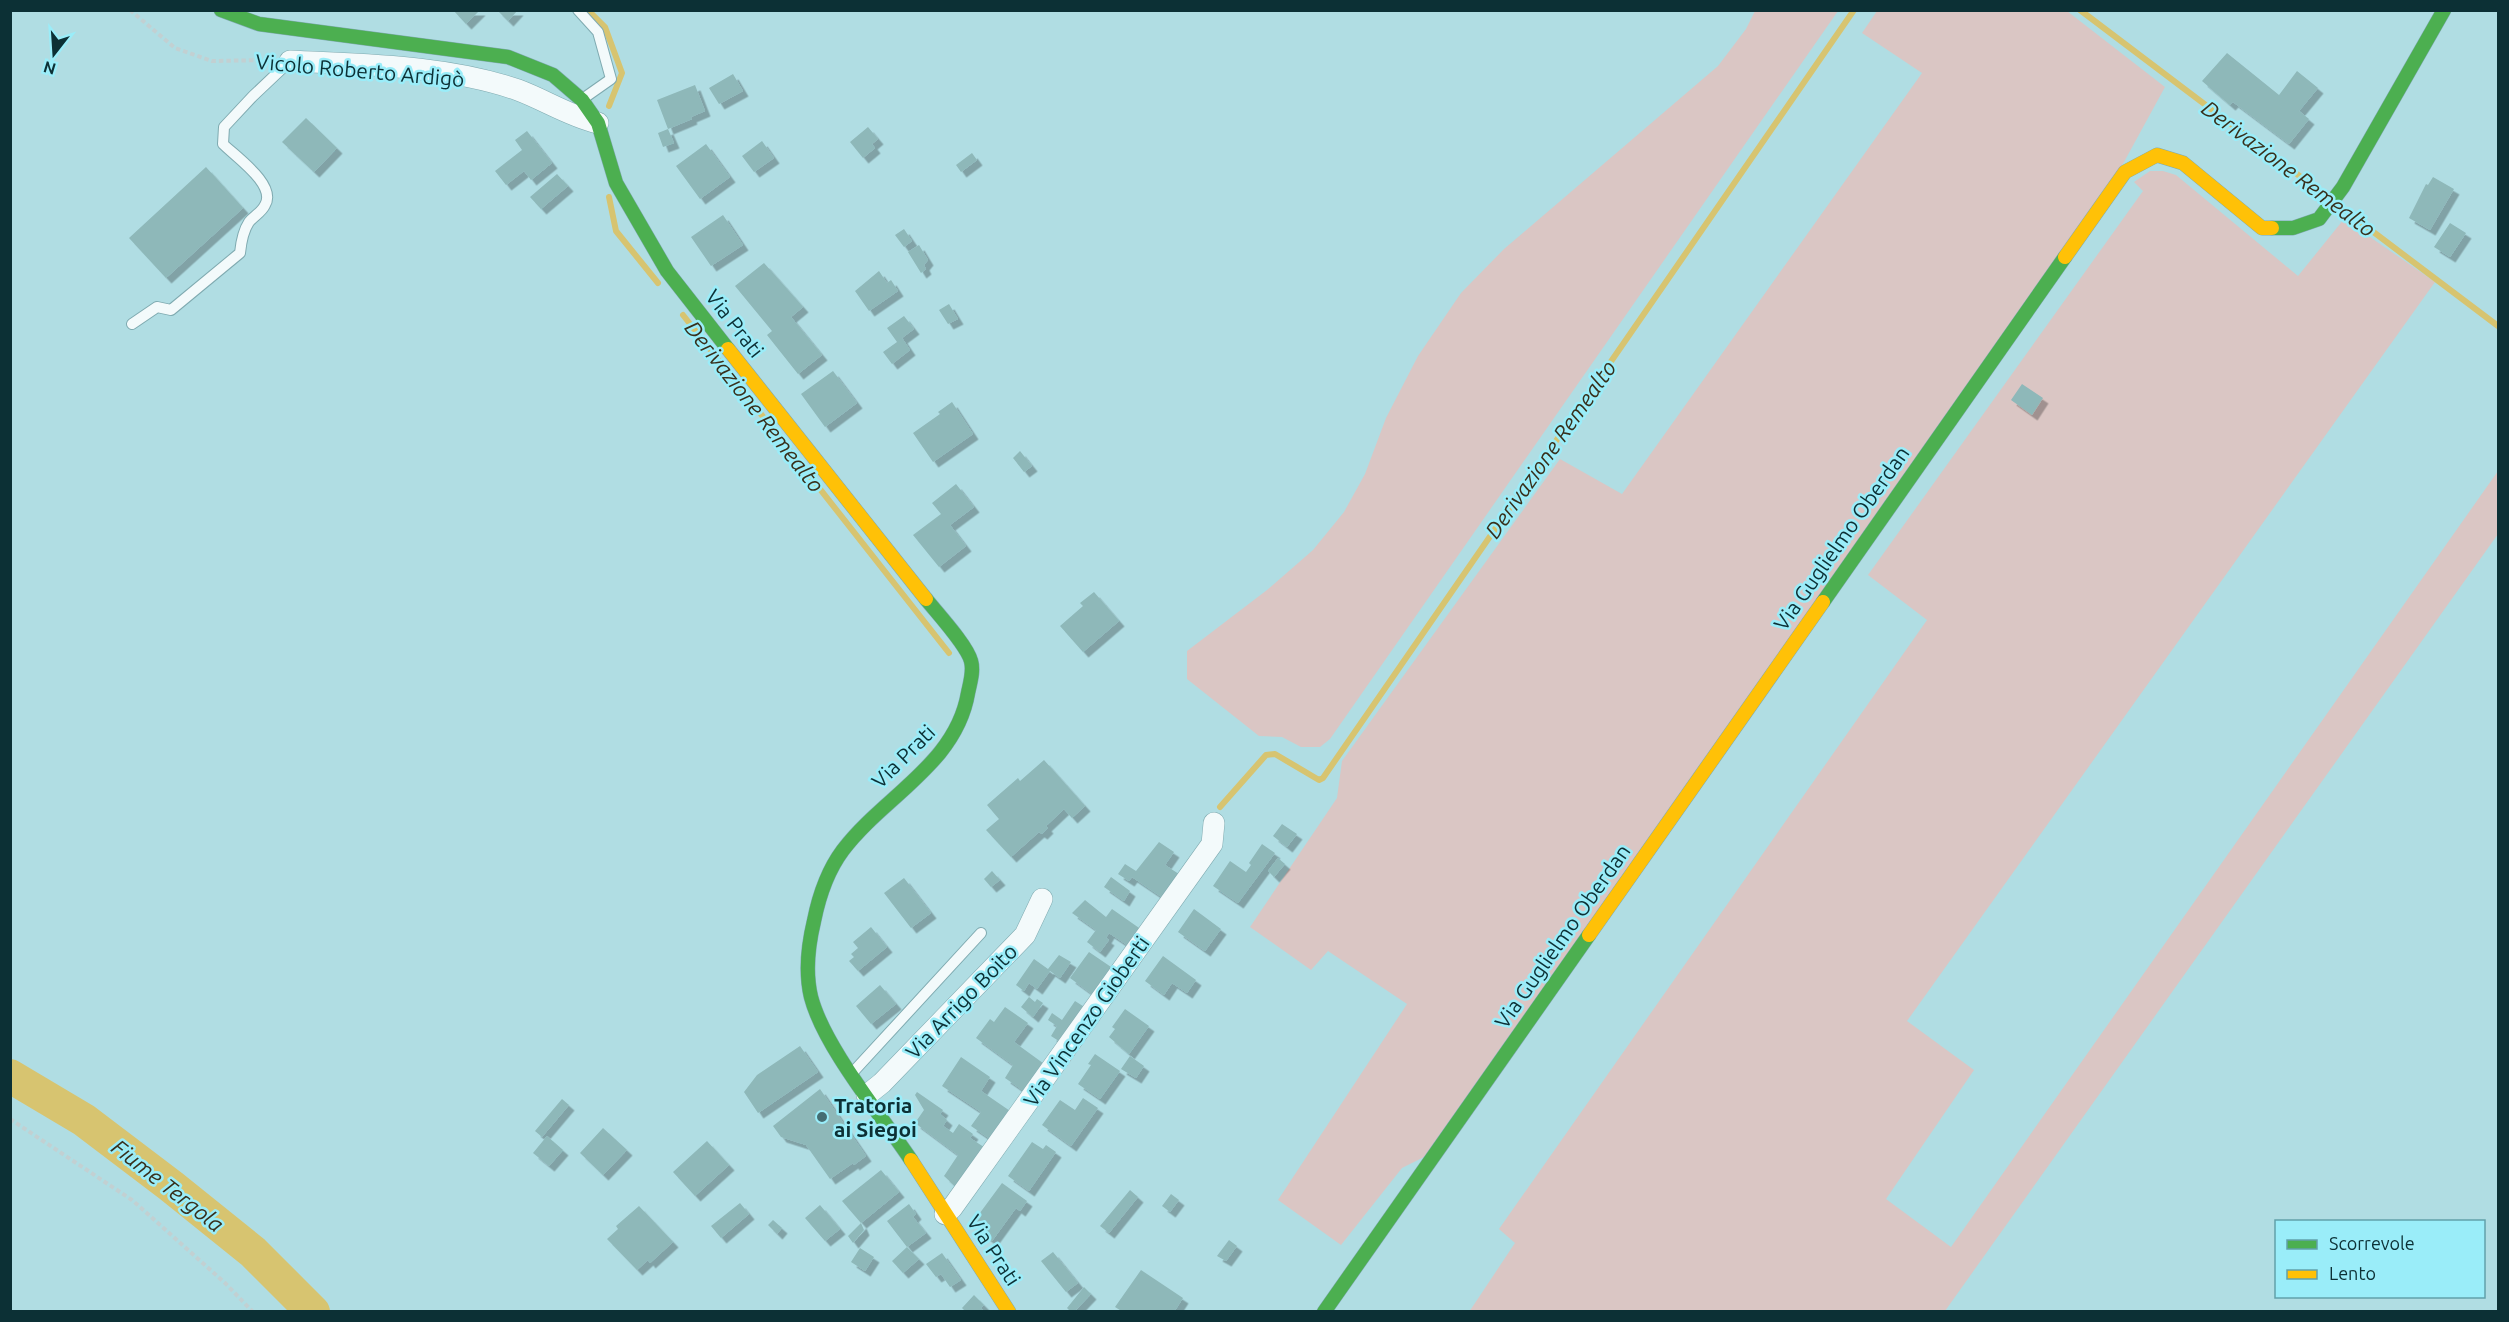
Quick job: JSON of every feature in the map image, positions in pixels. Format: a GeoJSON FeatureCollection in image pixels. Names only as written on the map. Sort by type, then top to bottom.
{"type":"FeatureCollection","features":[{"type":"Feature","properties":{"kind":"street","name":"Via Prati"},"geometry":{"type":"LineString","coordinates":[[221,10],[259,24],[508,57],[553,75],[582,100],[598,123],[616,183],[667,271],[940,616],[972,661],[970,696],[954,735],[933,762],[864,824],[840,853],[814,920],[808,955],[808,983],[814,1008],[852,1073],[1009,1311]]}},
{"type":"Feature","properties":{"kind":"street","name":"Via Guglielmo Oberdan"},"geometry":{"type":"LineString","coordinates":[[1324,1311],[2125,172],[2157,155],[2183,163],[2262,228],[2293,228],[2319,219],[2343,187],[2444,10]]}},
{"type":"Feature","properties":{"kind":"street","name":"Vicolo Roberto Ardigò"},"geometry":{"type":"LineString","coordinates":[[290,61],[454,74],[518,90],[576,117],[598,123]]}},
{"type":"Feature","properties":{"kind":"street","name":"Via Vincenzo Gioberti"},"geometry":{"type":"LineString","coordinates":[[945,1214],[952,1208],[1212,844],[1214,823]]}},
{"type":"Feature","properties":{"kind":"street","name":"Via Arrigo Boito"},"geometry":{"type":"LineString","coordinates":[[867,1095],[882,1083],[1025,935],[1042,899]]}},
{"type":"Feature","properties":{"kind":"lane"},"geometry":{"type":"LineString","coordinates":[[578,10],[598,33],[611,80],[582,100]]}},
{"type":"Feature","properties":{"kind":"lane"},"geometry":{"type":"LineString","coordinates":[[132,324],[157,307],[171,310],[240,253],[248,224],[266,205],[268,194],[265,184],[223,144],[224,127],[290,61]]}},
{"type":"Feature","properties":{"kind":"lane"},"geometry":{"type":"LineString","coordinates":[[852,1073],[981,933]]}},
{"type":"Feature","properties":{"kind":"path","name":"Vicolo Roberto Ardigò"},"geometry":{"type":"LineString","coordinates":[[130,10],[175,48],[212,61],[290,61]]}},
{"type":"Feature","properties":{"kind":"path"},"geometry":{"type":"LineString","coordinates":[[10,1119],[132,1200],[253,1311]]}},
{"type":"Feature","properties":{"kind":"shaded area"},"geometry":{"type":"Polygon","coordinates":[[[1755,11],[1838,11],[1330,739],[1320,747],[1301,747],[1282,737],[1259,736],[1187,679],[1187,651],[1267,590],[1313,550],[1344,512],[1365,474],[1386,418],[1418,356],[1461,293],[1504,249],[1718,66],[1746,29],[1755,11]]]}},
{"type":"Feature","properties":{"kind":"shaded area"},"geometry":{"type":"Polygon","coordinates":[[[1877,11],[2067,11],[2165,87],[2124,162],[1424,1157],[1402,1168],[1341,1245],[1278,1200],[1407,1004],[1328,951],[1311,970],[1250,927],[1337,798],[1342,761],[1560,459],[1622,494],[1922,73],[1862,33],[1877,11]]]}},
{"type":"Feature","properties":{"kind":"shaded area"},"geometry":{"type":"Polygon","coordinates":[[[2150,171],[2163,171],[2176,175],[2298,276],[2344,219],[2435,282],[1907,1021],[1974,1070],[1886,1199],[1951,1247],[2498,471],[2498,534],[1945,1311],[1469,1312],[1515,1243],[1499,1229],[1927,620],[1868,575],[2143,191],[2134,182],[2150,171]]]}},
{"type":"Feature","properties":{"kind":"building"},"geometry":{"type":"Polygon","coordinates":[[[453,10],[480,10],[466,24],[453,10]]]}},
{"type":"Feature","properties":{"kind":"building"},"geometry":{"type":"Polygon","coordinates":[[[497,10],[518,10],[508,21],[497,10]]]}},
{"type":"Feature","properties":{"kind":"building"},"geometry":{"type":"Polygon","coordinates":[[[2227,53],[2279,95],[2297,71],[2318,88],[2299,111],[2309,119],[2289,144],[2233,102],[2230,105],[2202,81],[2227,53]]]}},
{"type":"Feature","properties":{"kind":"building"},"geometry":{"type":"Polygon","coordinates":[[[733,74],[743,91],[719,104],[709,88],[733,74]]]}},
{"type":"Feature","properties":{"kind":"building"},"geometry":{"type":"Polygon","coordinates":[[[695,85],[705,111],[668,129],[657,100],[695,85]]]}},
{"type":"Feature","properties":{"kind":"building"},"geometry":{"type":"Polygon","coordinates":[[[306,118],[337,148],[314,172],[282,142],[306,118]]]}},
{"type":"Feature","properties":{"kind":"building"},"geometry":{"type":"Polygon","coordinates":[[[868,127],[878,139],[872,144],[875,148],[863,158],[850,142],[868,127]]]}},
{"type":"Feature","properties":{"kind":"building"},"geometry":{"type":"Polygon","coordinates":[[[668,129],[674,143],[663,147],[658,133],[668,129]]]}},
{"type":"Feature","properties":{"kind":"building"},"geometry":{"type":"Polygon","coordinates":[[[527,131],[552,163],[531,180],[524,171],[506,185],[495,171],[522,150],[515,140],[527,131]]]}},
{"type":"Feature","properties":{"kind":"building"},"geometry":{"type":"Polygon","coordinates":[[[762,141],[774,158],[754,172],[742,156],[762,141]]]}},
{"type":"Feature","properties":{"kind":"building"},"geometry":{"type":"Polygon","coordinates":[[[706,144],[730,177],[700,199],[676,166],[706,144]]]}},
{"type":"Feature","properties":{"kind":"building"},"geometry":{"type":"Polygon","coordinates":[[[972,153],[977,160],[961,172],[956,165],[972,153]]]}},
{"type":"Feature","properties":{"kind":"building"},"geometry":{"type":"Polygon","coordinates":[[[206,167],[243,208],[166,278],[129,238],[206,167]]]}},
{"type":"Feature","properties":{"kind":"building"},"geometry":{"type":"Polygon","coordinates":[[[557,174],[568,186],[541,209],[530,197],[557,174]]]}},
{"type":"Feature","properties":{"kind":"building"},"geometry":{"type":"Polygon","coordinates":[[[2433,177],[2454,189],[2430,230],[2409,218],[2426,184],[2428,185],[2433,177]]]}},
{"type":"Feature","properties":{"kind":"building"},"geometry":{"type":"Polygon","coordinates":[[[723,215],[743,245],[711,266],[691,237],[723,215]]]}},
{"type":"Feature","properties":{"kind":"building"},"geometry":{"type":"Polygon","coordinates":[[[2450,223],[2466,233],[2450,257],[2434,247],[2450,223]]]}},
{"type":"Feature","properties":{"kind":"building"},"geometry":{"type":"Polygon","coordinates":[[[904,229],[912,241],[904,247],[895,235],[904,229]]]}},
{"type":"Feature","properties":{"kind":"building"},"geometry":{"type":"Polygon","coordinates":[[[919,245],[928,260],[924,265],[926,269],[921,273],[908,252],[919,245]]]}},
{"type":"Feature","properties":{"kind":"building"},"geometry":{"type":"Polygon","coordinates":[[[764,263],[803,307],[791,317],[822,355],[798,374],[767,335],[772,331],[735,286],[764,263]]]}},
{"type":"Feature","properties":{"kind":"building"},"geometry":{"type":"Polygon","coordinates":[[[879,271],[887,283],[891,280],[898,291],[869,311],[855,291],[879,271]]]}},
{"type":"Feature","properties":{"kind":"building"},"geometry":{"type":"Polygon","coordinates":[[[949,304],[958,319],[948,324],[939,310],[949,304]]]}},
{"type":"Feature","properties":{"kind":"building"},"geometry":{"type":"Polygon","coordinates":[[[904,316],[914,329],[902,338],[910,350],[892,364],[883,352],[897,342],[887,328],[904,316]]]}},
{"type":"Feature","properties":{"kind":"building"},"geometry":{"type":"Polygon","coordinates":[[[833,371],[857,403],[825,427],[801,394],[833,371]]]}},
{"type":"Feature","properties":{"kind":"building"},"geometry":{"type":"Polygon","coordinates":[[[2022,384],[2043,398],[2032,415],[2011,400],[2022,384]]]}},
{"type":"Feature","properties":{"kind":"building"},"geometry":{"type":"Polygon","coordinates":[[[952,402],[973,434],[933,462],[913,433],[940,414],[938,412],[952,402]]]}},
{"type":"Feature","properties":{"kind":"building"},"geometry":{"type":"Polygon","coordinates":[[[1020,451],[1032,466],[1024,472],[1013,458],[1020,451]]]}},
{"type":"Feature","properties":{"kind":"building"},"geometry":{"type":"Polygon","coordinates":[[[956,484],[974,507],[950,525],[966,546],[939,567],[913,535],[941,514],[932,503],[956,484]]]}},
{"type":"Feature","properties":{"kind":"building"},"geometry":{"type":"Polygon","coordinates":[[[1094,592],[1119,621],[1083,652],[1060,626],[1083,606],[1080,603],[1094,592]]]}},
{"type":"Feature","properties":{"kind":"building"},"geometry":{"type":"Polygon","coordinates":[[[1044,760],[1085,806],[1072,818],[1064,809],[1046,826],[1048,828],[1042,834],[1039,832],[1011,857],[986,830],[999,819],[987,805],[1018,778],[1020,781],[1044,760]]]}},
{"type":"Feature","properties":{"kind":"building"},"geometry":{"type":"Polygon","coordinates":[[[1282,824],[1297,834],[1287,847],[1273,836],[1282,824]]]}},
{"type":"Feature","properties":{"kind":"building"},"geometry":{"type":"Polygon","coordinates":[[[1159,842],[1174,852],[1165,865],[1182,876],[1166,900],[1132,877],[1129,881],[1118,874],[1125,864],[1136,871],[1159,842]]]}},
{"type":"Feature","properties":{"kind":"building"},"geometry":{"type":"Polygon","coordinates":[[[1262,844],[1275,853],[1238,903],[1213,886],[1230,861],[1246,872],[1251,865],[1249,863],[1262,844]]]}},
{"type":"Feature","properties":{"kind":"building"},"geometry":{"type":"Polygon","coordinates":[[[1278,858],[1285,864],[1274,877],[1268,871],[1278,858]]]}},
{"type":"Feature","properties":{"kind":"building"},"geometry":{"type":"Polygon","coordinates":[[[992,871],[1000,880],[991,887],[984,879],[992,871]]]}},
{"type":"Feature","properties":{"kind":"building"},"geometry":{"type":"Polygon","coordinates":[[[1111,877],[1130,891],[1124,901],[1104,887],[1111,877]]]}},
{"type":"Feature","properties":{"kind":"building"},"geometry":{"type":"Polygon","coordinates":[[[904,878],[931,913],[911,928],[884,893],[904,878]]]}},
{"type":"Feature","properties":{"kind":"building"},"geometry":{"type":"Polygon","coordinates":[[[1085,900],[1106,917],[1112,909],[1142,930],[1130,947],[1109,933],[1106,938],[1109,940],[1100,952],[1087,942],[1096,930],[1072,913],[1085,900]]]}},
{"type":"Feature","properties":{"kind":"building"},"geometry":{"type":"Polygon","coordinates":[[[1194,909],[1221,929],[1205,951],[1178,932],[1194,909]]]}},
{"type":"Feature","properties":{"kind":"building"},"geometry":{"type":"Polygon","coordinates":[[[871,927],[887,947],[858,971],[849,961],[854,957],[851,954],[858,948],[853,942],[871,927]]]}},
{"type":"Feature","properties":{"kind":"building"},"geometry":{"type":"Polygon","coordinates":[[[1089,952],[1114,969],[1108,979],[1104,976],[1092,994],[1070,978],[1089,952]]]}},
{"type":"Feature","properties":{"kind":"building"},"geometry":{"type":"Polygon","coordinates":[[[1059,955],[1071,962],[1060,978],[1050,971],[1037,989],[1029,983],[1024,991],[1016,985],[1034,959],[1048,969],[1059,955]]]}},
{"type":"Feature","properties":{"kind":"building"},"geometry":{"type":"Polygon","coordinates":[[[1163,956],[1196,980],[1187,993],[1172,983],[1164,995],[1145,981],[1163,956]]]}},
{"type":"Feature","properties":{"kind":"building"},"geometry":{"type":"Polygon","coordinates":[[[880,985],[896,1004],[871,1024],[856,1006],[880,985]]]}},
{"type":"Feature","properties":{"kind":"building"},"geometry":{"type":"Polygon","coordinates":[[[1029,997],[1035,1002],[1037,999],[1043,1003],[1033,1017],[1021,1007],[1029,997]]]}},
{"type":"Feature","properties":{"kind":"building"},"geometry":{"type":"Polygon","coordinates":[[[1075,1001],[1086,1008],[1062,1043],[1051,1036],[1057,1026],[1048,1020],[1052,1013],[1062,1020],[1075,1001]]]}},
{"type":"Feature","properties":{"kind":"building"},"geometry":{"type":"Polygon","coordinates":[[[1005,1007],[1028,1023],[1014,1042],[1047,1066],[1025,1092],[1005,1078],[1013,1065],[976,1038],[990,1019],[994,1022],[1005,1007]]]}},
{"type":"Feature","properties":{"kind":"building"},"geometry":{"type":"Polygon","coordinates":[[[1125,1009],[1149,1026],[1129,1054],[1109,1037],[1115,1029],[1112,1027],[1125,1009]]]}},
{"type":"Feature","properties":{"kind":"building"},"geometry":{"type":"Polygon","coordinates":[[[800,1046],[818,1072],[758,1113],[744,1092],[757,1075],[800,1046]]]}},
{"type":"Feature","properties":{"kind":"building"},"geometry":{"type":"Polygon","coordinates":[[[1095,1054],[1120,1071],[1100,1099],[1078,1084],[1091,1065],[1088,1064],[1095,1054]]]}},
{"type":"Feature","properties":{"kind":"building"},"geometry":{"type":"Polygon","coordinates":[[[1130,1056],[1144,1066],[1136,1078],[1121,1069],[1130,1056]]]}},
{"type":"Feature","properties":{"kind":"building"},"geometry":{"type":"Polygon","coordinates":[[[961,1057],[990,1077],[981,1091],[1013,1113],[993,1141],[971,1126],[981,1112],[942,1086],[961,1057]]]}},
{"type":"Feature","properties":{"kind":"building"},"geometry":{"type":"Polygon","coordinates":[[[820,1089],[866,1156],[830,1179],[806,1145],[781,1137],[773,1126],[820,1089]]]}},
{"type":"Feature","properties":{"kind":"building"},"geometry":{"type":"Polygon","coordinates":[[[917,1092],[943,1110],[940,1114],[947,1120],[943,1126],[953,1133],[959,1124],[973,1134],[970,1138],[987,1149],[959,1190],[944,1176],[958,1155],[915,1123],[924,1110],[915,1095],[917,1092]]]}},
{"type":"Feature","properties":{"kind":"building"},"geometry":{"type":"Polygon","coordinates":[[[1083,1098],[1098,1108],[1071,1146],[1042,1125],[1060,1100],[1075,1110],[1083,1098]]]}},
{"type":"Feature","properties":{"kind":"building"},"geometry":{"type":"Polygon","coordinates":[[[562,1099],[569,1105],[542,1137],[535,1131],[562,1099]]]}},
{"type":"Feature","properties":{"kind":"building"},"geometry":{"type":"Polygon","coordinates":[[[603,1128],[627,1150],[603,1175],[580,1153],[603,1128]]]}},
{"type":"Feature","properties":{"kind":"building"},"geometry":{"type":"Polygon","coordinates":[[[547,1136],[563,1150],[549,1166],[533,1153],[547,1136]]]}},
{"type":"Feature","properties":{"kind":"building"},"geometry":{"type":"Polygon","coordinates":[[[707,1141],[729,1165],[695,1196],[673,1172],[707,1141]]]}},
{"type":"Feature","properties":{"kind":"building"},"geometry":{"type":"Polygon","coordinates":[[[1032,1142],[1043,1149],[1046,1145],[1056,1152],[1029,1191],[1008,1176],[1032,1142]]]}},
{"type":"Feature","properties":{"kind":"building"},"geometry":{"type":"Polygon","coordinates":[[[881,1170],[899,1192],[861,1223],[842,1201],[881,1170]]]}},
{"type":"Feature","properties":{"kind":"building"},"geometry":{"type":"Polygon","coordinates":[[[1002,1183],[1027,1201],[1020,1211],[1016,1208],[992,1241],[983,1234],[986,1230],[974,1221],[1002,1183]]]}},
{"type":"Feature","properties":{"kind":"building"},"geometry":{"type":"Polygon","coordinates":[[[1130,1190],[1138,1197],[1109,1233],[1100,1226],[1130,1190]]]}},
{"type":"Feature","properties":{"kind":"building"},"geometry":{"type":"Polygon","coordinates":[[[1171,1194],[1179,1200],[1170,1212],[1162,1206],[1171,1194]]]}},
{"type":"Feature","properties":{"kind":"building"},"geometry":{"type":"Polygon","coordinates":[[[740,1203],[749,1214],[721,1238],[711,1226],[740,1203]]]}},
{"type":"Feature","properties":{"kind":"building"},"geometry":{"type":"Polygon","coordinates":[[[909,1204],[916,1214],[913,1217],[926,1233],[907,1247],[887,1221],[909,1204]]]}},
{"type":"Feature","properties":{"kind":"building"},"geometry":{"type":"Polygon","coordinates":[[[820,1205],[840,1229],[825,1241],[805,1218],[820,1205]]]}},
{"type":"Feature","properties":{"kind":"building"},"geometry":{"type":"Polygon","coordinates":[[[639,1206],[673,1242],[650,1263],[648,1260],[637,1270],[607,1239],[618,1229],[616,1226],[639,1206]]]}},
{"type":"Feature","properties":{"kind":"building"},"geometry":{"type":"Polygon","coordinates":[[[773,1220],[782,1228],[777,1234],[768,1225],[773,1220]]]}},
{"type":"Feature","properties":{"kind":"building"},"geometry":{"type":"Polygon","coordinates":[[[861,1223],[864,1230],[853,1243],[848,1236],[861,1223]]]}},
{"type":"Feature","properties":{"kind":"building"},"geometry":{"type":"Polygon","coordinates":[[[1229,1240],[1237,1246],[1226,1261],[1217,1256],[1229,1240]]]}},
{"type":"Feature","properties":{"kind":"building"},"geometry":{"type":"Polygon","coordinates":[[[907,1247],[919,1259],[903,1273],[892,1261],[907,1247]]]}},
{"type":"Feature","properties":{"kind":"building"},"geometry":{"type":"Polygon","coordinates":[[[860,1248],[874,1257],[865,1271],[851,1262],[860,1248]]]}},
{"type":"Feature","properties":{"kind":"building"},"geometry":{"type":"Polygon","coordinates":[[[1053,1252],[1078,1283],[1066,1292],[1041,1261],[1053,1252]]]}},
{"type":"Feature","properties":{"kind":"building"},"geometry":{"type":"Polygon","coordinates":[[[942,1253],[961,1280],[950,1287],[941,1274],[936,1277],[926,1264],[942,1253]]]}},
{"type":"Feature","properties":{"kind":"building"},"geometry":{"type":"Polygon","coordinates":[[[1141,1270],[1183,1298],[1174,1312],[1123,1312],[1115,1307],[1141,1270]]]}},
{"type":"Feature","properties":{"kind":"building"},"geometry":{"type":"Polygon","coordinates":[[[1084,1287],[1091,1294],[1074,1312],[1071,1312],[1067,1308],[1084,1287]]]}},
{"type":"Feature","properties":{"kind":"building"},"geometry":{"type":"Polygon","coordinates":[[[974,1295],[984,1305],[981,1308],[985,1312],[966,1312],[962,1308],[974,1295]]]}},
{"type":"Feature","properties":{"kind":"waterway","name":"Derivazione Remealto"},"geometry":{"type":"LineString","coordinates":[[588,10],[605,27],[622,73],[609,106]]}},
{"type":"Feature","properties":{"kind":"waterway","name":"Derivazione Remealto"},"geometry":{"type":"LineString","coordinates":[[1220,807],[1266,755],[1275,754],[1319,780],[1323,778],[1854,10]]}},
{"type":"Feature","properties":{"kind":"waterway","name":"Derivazione Remealto"},"geometry":{"type":"LineString","coordinates":[[2080,10],[2326,196]]}},
{"type":"Feature","properties":{"kind":"waterway","name":"Derivazione Remealto"},"geometry":{"type":"LineString","coordinates":[[609,197],[616,231],[658,283]]}},
{"type":"Feature","properties":{"kind":"waterway","name":"Derivazione Remealto"},"geometry":{"type":"LineString","coordinates":[[2339,206],[2498,326]]}},
{"type":"Feature","properties":{"kind":"waterway","name":"Derivazione Remealto"},"geometry":{"type":"LineString","coordinates":[[683,315],[949,653]]}},
{"type":"Feature","properties":{"kind":"waterway","name":"Fiume Tergola"},"geometry":{"type":"LineString","coordinates":[[10,1076],[84,1120],[171,1186],[253,1252],[313,1312]]}},
{"type":"Feature","properties":{"kind":"traffic: fast"},"geometry":{"type":"LineString","coordinates":[[221,10],[259,24],[508,57],[553,75],[582,100],[598,123],[616,183],[667,271],[728,349]]}},
{"type":"Feature","properties":{"kind":"traffic: fast"},"geometry":{"type":"LineString","coordinates":[[2272,228],[2293,228],[2319,219],[2343,187],[2444,10]]}},
{"type":"Feature","properties":{"kind":"traffic: fast"},"geometry":{"type":"LineString","coordinates":[[1823,602],[2065,257]]}},
{"type":"Feature","properties":{"kind":"traffic: fast"},"geometry":{"type":"LineString","coordinates":[[911,1160],[840,1059],[828,1037],[811,997],[808,959],[819,902],[829,875],[843,850],[934,760],[949,740],[961,718],[971,677],[971,661],[958,638],[926,599]]}},
{"type":"Feature","properties":{"kind":"traffic: fast"},"geometry":{"type":"LineString","coordinates":[[1324,1312],[1589,935]]}},
{"type":"Feature","properties":{"kind":"traffic: slow"},"geometry":{"type":"LineString","coordinates":[[2065,257],[2125,172],[2157,155],[2183,163],[2262,228],[2272,228]]}},
{"type":"Feature","properties":{"kind":"traffic: slow"},"geometry":{"type":"LineString","coordinates":[[728,349],[926,599]]}},
{"type":"Feature","properties":{"kind":"traffic: slow"},"geometry":{"type":"LineString","coordinates":[[1589,935],[1823,602]]}},
{"type":"Feature","properties":{"kind":"traffic: slow"},"geometry":{"type":"LineString","coordinates":[[911,1160],[1009,1312]]}},
{"type":"Feature","properties":{"kind":"place","name":"Tratoria ai Siegoi"},"geometry":{"type":"Point","coordinates":[822,1117]}}]}
